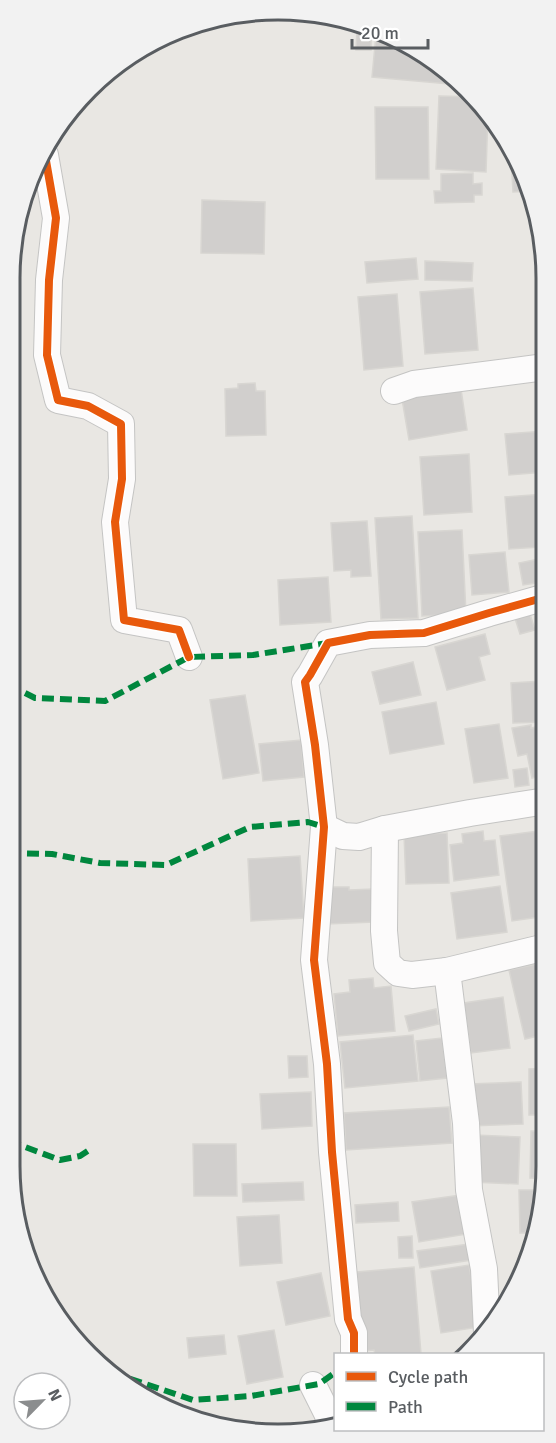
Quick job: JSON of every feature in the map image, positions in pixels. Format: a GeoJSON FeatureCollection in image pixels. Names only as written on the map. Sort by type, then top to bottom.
{"type":"FeatureCollection","features":[{"type":"Feature","properties":{"kind":"street"},"geometry":{"type":"LineString","coordinates":[[47,163],[56,218],[49,280],[47,355],[58,400],[88,406],[121,424],[122,479],[115,522],[124,620],[179,630],[189,657]]}},
{"type":"Feature","properties":{"kind":"street"},"geometry":{"type":"LineString","coordinates":[[394,391],[414,384],[536,368]]}},
{"type":"Feature","properties":{"kind":"street"},"geometry":{"type":"LineString","coordinates":[[354,1353],[354,1333],[348,1318],[332,1152],[327,1064],[315,960],[324,827],[305,682],[328,643],[370,635],[424,633],[536,600]]}},
{"type":"Feature","properties":{"kind":"street"},"geometry":{"type":"LineString","coordinates":[[324,827],[343,836],[359,837],[385,829],[536,803]]}},
{"type":"Feature","properties":{"kind":"street"},"geometry":{"type":"LineString","coordinates":[[385,829],[384,931],[387,963],[398,973],[412,975],[447,971],[536,949]]}},
{"type":"Feature","properties":{"kind":"street"},"geometry":{"type":"LineString","coordinates":[[447,971],[466,1123],[470,1190],[484,1269],[486,1318]]}},
{"type":"Feature","properties":{"kind":"street"},"geometry":{"type":"LineString","coordinates":[[313,1385],[329,1419]]}},
{"type":"Feature","properties":{"kind":"building"},"geometry":{"type":"Polygon","coordinates":[[[357,32],[371,37],[371,50],[356,50],[357,32]]]}},
{"type":"Feature","properties":{"kind":"building"},"geometry":{"type":"Polygon","coordinates":[[[376,38],[422,63],[448,84],[372,77],[376,38]]]}},
{"type":"Feature","properties":{"kind":"building"},"geometry":{"type":"Polygon","coordinates":[[[439,96],[462,97],[488,127],[486,172],[436,169],[439,96]]]}},
{"type":"Feature","properties":{"kind":"building"},"geometry":{"type":"Polygon","coordinates":[[[375,107],[428,107],[429,179],[376,179],[375,107]]]}},
{"type":"Feature","properties":{"kind":"building"},"geometry":{"type":"Polygon","coordinates":[[[512,168],[522,191],[513,192],[512,168]]]}},
{"type":"Feature","properties":{"kind":"building"},"geometry":{"type":"Polygon","coordinates":[[[473,173],[473,184],[482,183],[482,195],[474,195],[474,202],[435,203],[434,191],[441,191],[441,174],[473,173]]]}},
{"type":"Feature","properties":{"kind":"building"},"geometry":{"type":"Polygon","coordinates":[[[202,200],[265,202],[264,254],[201,253],[202,200]]]}},
{"type":"Feature","properties":{"kind":"building"},"geometry":{"type":"Polygon","coordinates":[[[416,258],[418,279],[367,283],[365,262],[416,258]]]}},
{"type":"Feature","properties":{"kind":"building"},"geometry":{"type":"Polygon","coordinates":[[[425,261],[473,263],[472,281],[425,280],[425,261]]]}},
{"type":"Feature","properties":{"kind":"building"},"geometry":{"type":"Polygon","coordinates":[[[473,288],[478,350],[425,354],[420,292],[473,288]]]}},
{"type":"Feature","properties":{"kind":"building"},"geometry":{"type":"Polygon","coordinates":[[[397,294],[403,366],[364,370],[358,297],[397,294]]]}},
{"type":"Feature","properties":{"kind":"building"},"geometry":{"type":"Polygon","coordinates":[[[255,383],[256,391],[265,391],[266,435],[226,436],[225,389],[238,388],[238,384],[255,383]]]}},
{"type":"Feature","properties":{"kind":"building"},"geometry":{"type":"Polygon","coordinates":[[[461,389],[467,430],[409,440],[402,399],[461,389]]]}},
{"type":"Feature","properties":{"kind":"building"},"geometry":{"type":"Polygon","coordinates":[[[536,432],[536,473],[509,475],[505,434],[536,432]]]}},
{"type":"Feature","properties":{"kind":"building"},"geometry":{"type":"Polygon","coordinates":[[[469,454],[472,512],[424,515],[420,457],[469,454]]]}},
{"type":"Feature","properties":{"kind":"building"},"geometry":{"type":"Polygon","coordinates":[[[536,495],[536,547],[509,549],[505,497],[536,495]]]}},
{"type":"Feature","properties":{"kind":"building"},"geometry":{"type":"Polygon","coordinates":[[[412,516],[418,618],[381,619],[375,518],[412,516]]]}},
{"type":"Feature","properties":{"kind":"building"},"geometry":{"type":"Polygon","coordinates":[[[367,521],[371,576],[351,577],[351,570],[334,571],[331,523],[367,521]]]}},
{"type":"Feature","properties":{"kind":"building"},"geometry":{"type":"Polygon","coordinates":[[[462,530],[466,614],[422,616],[418,532],[462,530]]]}},
{"type":"Feature","properties":{"kind":"building"},"geometry":{"type":"Polygon","coordinates":[[[505,552],[509,592],[472,595],[469,555],[505,552]]]}},
{"type":"Feature","properties":{"kind":"building"},"geometry":{"type":"Polygon","coordinates":[[[536,560],[536,583],[523,585],[519,563],[536,560]]]}},
{"type":"Feature","properties":{"kind":"building"},"geometry":{"type":"Polygon","coordinates":[[[328,577],[331,622],[280,625],[278,580],[328,577]]]}},
{"type":"Feature","properties":{"kind":"building"},"geometry":{"type":"Polygon","coordinates":[[[529,611],[535,630],[520,634],[514,615],[529,611]]]}},
{"type":"Feature","properties":{"kind":"building"},"geometry":{"type":"Polygon","coordinates":[[[485,634],[490,654],[479,657],[485,680],[447,690],[435,647],[485,634]]]}},
{"type":"Feature","properties":{"kind":"building"},"geometry":{"type":"Polygon","coordinates":[[[413,662],[421,695],[380,704],[372,672],[413,662]]]}},
{"type":"Feature","properties":{"kind":"building"},"geometry":{"type":"Polygon","coordinates":[[[536,681],[536,722],[513,723],[511,683],[536,681]]]}},
{"type":"Feature","properties":{"kind":"building"},"geometry":{"type":"Polygon","coordinates":[[[245,695],[259,773],[223,779],[210,700],[245,695]]]}},
{"type":"Feature","properties":{"kind":"building"},"geometry":{"type":"Polygon","coordinates":[[[436,702],[444,744],[390,754],[382,712],[436,702]]]}},
{"type":"Feature","properties":{"kind":"building"},"geometry":{"type":"Polygon","coordinates":[[[499,724],[508,778],[474,783],[465,729],[499,724]]]}},
{"type":"Feature","properties":{"kind":"building"},"geometry":{"type":"Polygon","coordinates":[[[531,725],[531,728],[536,727],[536,777],[532,778],[527,754],[518,756],[512,728],[531,725]]]}},
{"type":"Feature","properties":{"kind":"building"},"geometry":{"type":"Polygon","coordinates":[[[301,740],[304,777],[263,781],[259,744],[301,740]]]}},
{"type":"Feature","properties":{"kind":"building"},"geometry":{"type":"Polygon","coordinates":[[[527,768],[529,785],[515,787],[513,770],[527,768]]]}},
{"type":"Feature","properties":{"kind":"building"},"geometry":{"type":"Polygon","coordinates":[[[483,831],[484,841],[495,840],[499,875],[454,881],[450,845],[463,843],[462,834],[483,831]]]}},
{"type":"Feature","properties":{"kind":"building"},"geometry":{"type":"Polygon","coordinates":[[[536,831],[536,917],[512,921],[500,836],[536,831]]]}},
{"type":"Feature","properties":{"kind":"building"},"geometry":{"type":"Polygon","coordinates":[[[447,833],[449,883],[406,884],[404,835],[447,833]]]}},
{"type":"Feature","properties":{"kind":"building"},"geometry":{"type":"Polygon","coordinates":[[[300,856],[304,918],[251,921],[248,859],[300,856]]]}},
{"type":"Feature","properties":{"kind":"building"},"geometry":{"type":"Polygon","coordinates":[[[500,886],[507,932],[457,939],[451,893],[500,886]]]}},
{"type":"Feature","properties":{"kind":"building"},"geometry":{"type":"Polygon","coordinates":[[[326,887],[349,887],[349,890],[373,889],[374,922],[327,924],[326,887]]]}},
{"type":"Feature","properties":{"kind":"building"},"geometry":{"type":"Polygon","coordinates":[[[536,964],[536,1036],[525,1039],[509,970],[536,964]]]}},
{"type":"Feature","properties":{"kind":"building"},"geometry":{"type":"Polygon","coordinates":[[[373,978],[374,988],[391,986],[395,1031],[338,1036],[334,994],[350,992],[349,980],[373,978]]]}},
{"type":"Feature","properties":{"kind":"building"},"geometry":{"type":"Polygon","coordinates":[[[503,997],[510,1048],[471,1053],[464,1003],[503,997]]]}},
{"type":"Feature","properties":{"kind":"building"},"geometry":{"type":"Polygon","coordinates":[[[436,1009],[439,1024],[409,1031],[405,1016],[436,1009]]]}},
{"type":"Feature","properties":{"kind":"building"},"geometry":{"type":"Polygon","coordinates":[[[413,1035],[418,1081],[345,1088],[340,1042],[413,1035]]]}},
{"type":"Feature","properties":{"kind":"building"},"geometry":{"type":"Polygon","coordinates":[[[442,1038],[447,1078],[420,1081],[416,1041],[442,1038]]]}},
{"type":"Feature","properties":{"kind":"building"},"geometry":{"type":"Polygon","coordinates":[[[288,1056],[307,1056],[308,1077],[289,1078],[288,1056]]]}},
{"type":"Feature","properties":{"kind":"building"},"geometry":{"type":"Polygon","coordinates":[[[529,1069],[536,1069],[536,1115],[529,1115],[529,1069]]]}},
{"type":"Feature","properties":{"kind":"building"},"geometry":{"type":"Polygon","coordinates":[[[521,1082],[523,1124],[470,1126],[469,1084],[521,1082]]]}},
{"type":"Feature","properties":{"kind":"building"},"geometry":{"type":"Polygon","coordinates":[[[311,1092],[312,1126],[262,1129],[260,1094],[311,1092]]]}},
{"type":"Feature","properties":{"kind":"building"},"geometry":{"type":"Polygon","coordinates":[[[449,1107],[452,1143],[346,1150],[344,1113],[449,1107]]]}},
{"type":"Feature","properties":{"kind":"building"},"geometry":{"type":"Polygon","coordinates":[[[531,1131],[536,1131],[536,1178],[530,1178],[531,1131]]]}},
{"type":"Feature","properties":{"kind":"building"},"geometry":{"type":"Polygon","coordinates":[[[474,1135],[520,1137],[518,1184],[472,1182],[474,1135]]]}},
{"type":"Feature","properties":{"kind":"building"},"geometry":{"type":"Polygon","coordinates":[[[193,1144],[236,1144],[237,1196],[194,1196],[193,1144]]]}},
{"type":"Feature","properties":{"kind":"building"},"geometry":{"type":"Polygon","coordinates":[[[303,1182],[304,1200],[243,1202],[242,1184],[303,1182]]]}},
{"type":"Feature","properties":{"kind":"building"},"geometry":{"type":"Polygon","coordinates":[[[519,1190],[535,1190],[528,1233],[520,1233],[519,1190]]]}},
{"type":"Feature","properties":{"kind":"building"},"geometry":{"type":"Polygon","coordinates":[[[467,1194],[473,1233],[419,1242],[412,1202],[467,1194]]]}},
{"type":"Feature","properties":{"kind":"building"},"geometry":{"type":"Polygon","coordinates":[[[398,1202],[399,1221],[356,1223],[355,1205],[398,1202]]]}},
{"type":"Feature","properties":{"kind":"building"},"geometry":{"type":"Polygon","coordinates":[[[279,1215],[282,1263],[240,1266],[237,1217],[279,1215]]]}},
{"type":"Feature","properties":{"kind":"building"},"geometry":{"type":"Polygon","coordinates":[[[412,1236],[413,1258],[399,1258],[398,1237],[412,1236]]]}},
{"type":"Feature","properties":{"kind":"building"},"geometry":{"type":"Polygon","coordinates":[[[469,1244],[471,1260],[420,1268],[417,1251],[469,1244]]]}},
{"type":"Feature","properties":{"kind":"building"},"geometry":{"type":"Polygon","coordinates":[[[469,1265],[479,1327],[441,1333],[431,1271],[469,1265]]]}},
{"type":"Feature","properties":{"kind":"building"},"geometry":{"type":"Polygon","coordinates":[[[414,1267],[421,1353],[363,1351],[357,1272],[414,1267]]]}},
{"type":"Feature","properties":{"kind":"building"},"geometry":{"type":"Polygon","coordinates":[[[321,1273],[330,1316],[286,1325],[277,1282],[321,1273]]]}},
{"type":"Feature","properties":{"kind":"building"},"geometry":{"type":"Polygon","coordinates":[[[274,1330],[283,1377],[247,1384],[238,1336],[274,1330]]]}},
{"type":"Feature","properties":{"kind":"building"},"geometry":{"type":"Polygon","coordinates":[[[224,1335],[226,1354],[189,1358],[187,1338],[224,1335]]]}},
{"type":"Feature","properties":{"kind":"marked path"},"geometry":{"type":"LineString","coordinates":[[20,690],[35,698],[105,701],[189,657],[253,655],[328,643]]}},
{"type":"Feature","properties":{"kind":"marked path"},"geometry":{"type":"LineString","coordinates":[[20,853],[52,854],[100,863],[166,865],[250,827],[308,822],[324,827]]}},
{"type":"Feature","properties":{"kind":"marked path"},"geometry":{"type":"LineString","coordinates":[[20,1145],[60,1160],[80,1156],[92,1148]]}},
{"type":"Feature","properties":{"kind":"marked path"},"geometry":{"type":"LineString","coordinates":[[134,1380],[193,1400],[251,1396],[319,1384],[334,1373]]}},
{"type":"Feature","properties":{"kind":"cycle path"},"geometry":{"type":"LineString","coordinates":[[46,163],[56,218],[49,280],[47,355],[58,400],[88,406],[121,424],[122,479],[115,522],[124,620],[179,630],[189,657]]}},
{"type":"Feature","properties":{"kind":"cycle path"},"geometry":{"type":"LineString","coordinates":[[354,1353],[354,1333],[348,1319],[332,1152],[327,1064],[314,960],[324,827],[305,682],[328,643],[370,635],[424,633],[536,600]]}}]}
